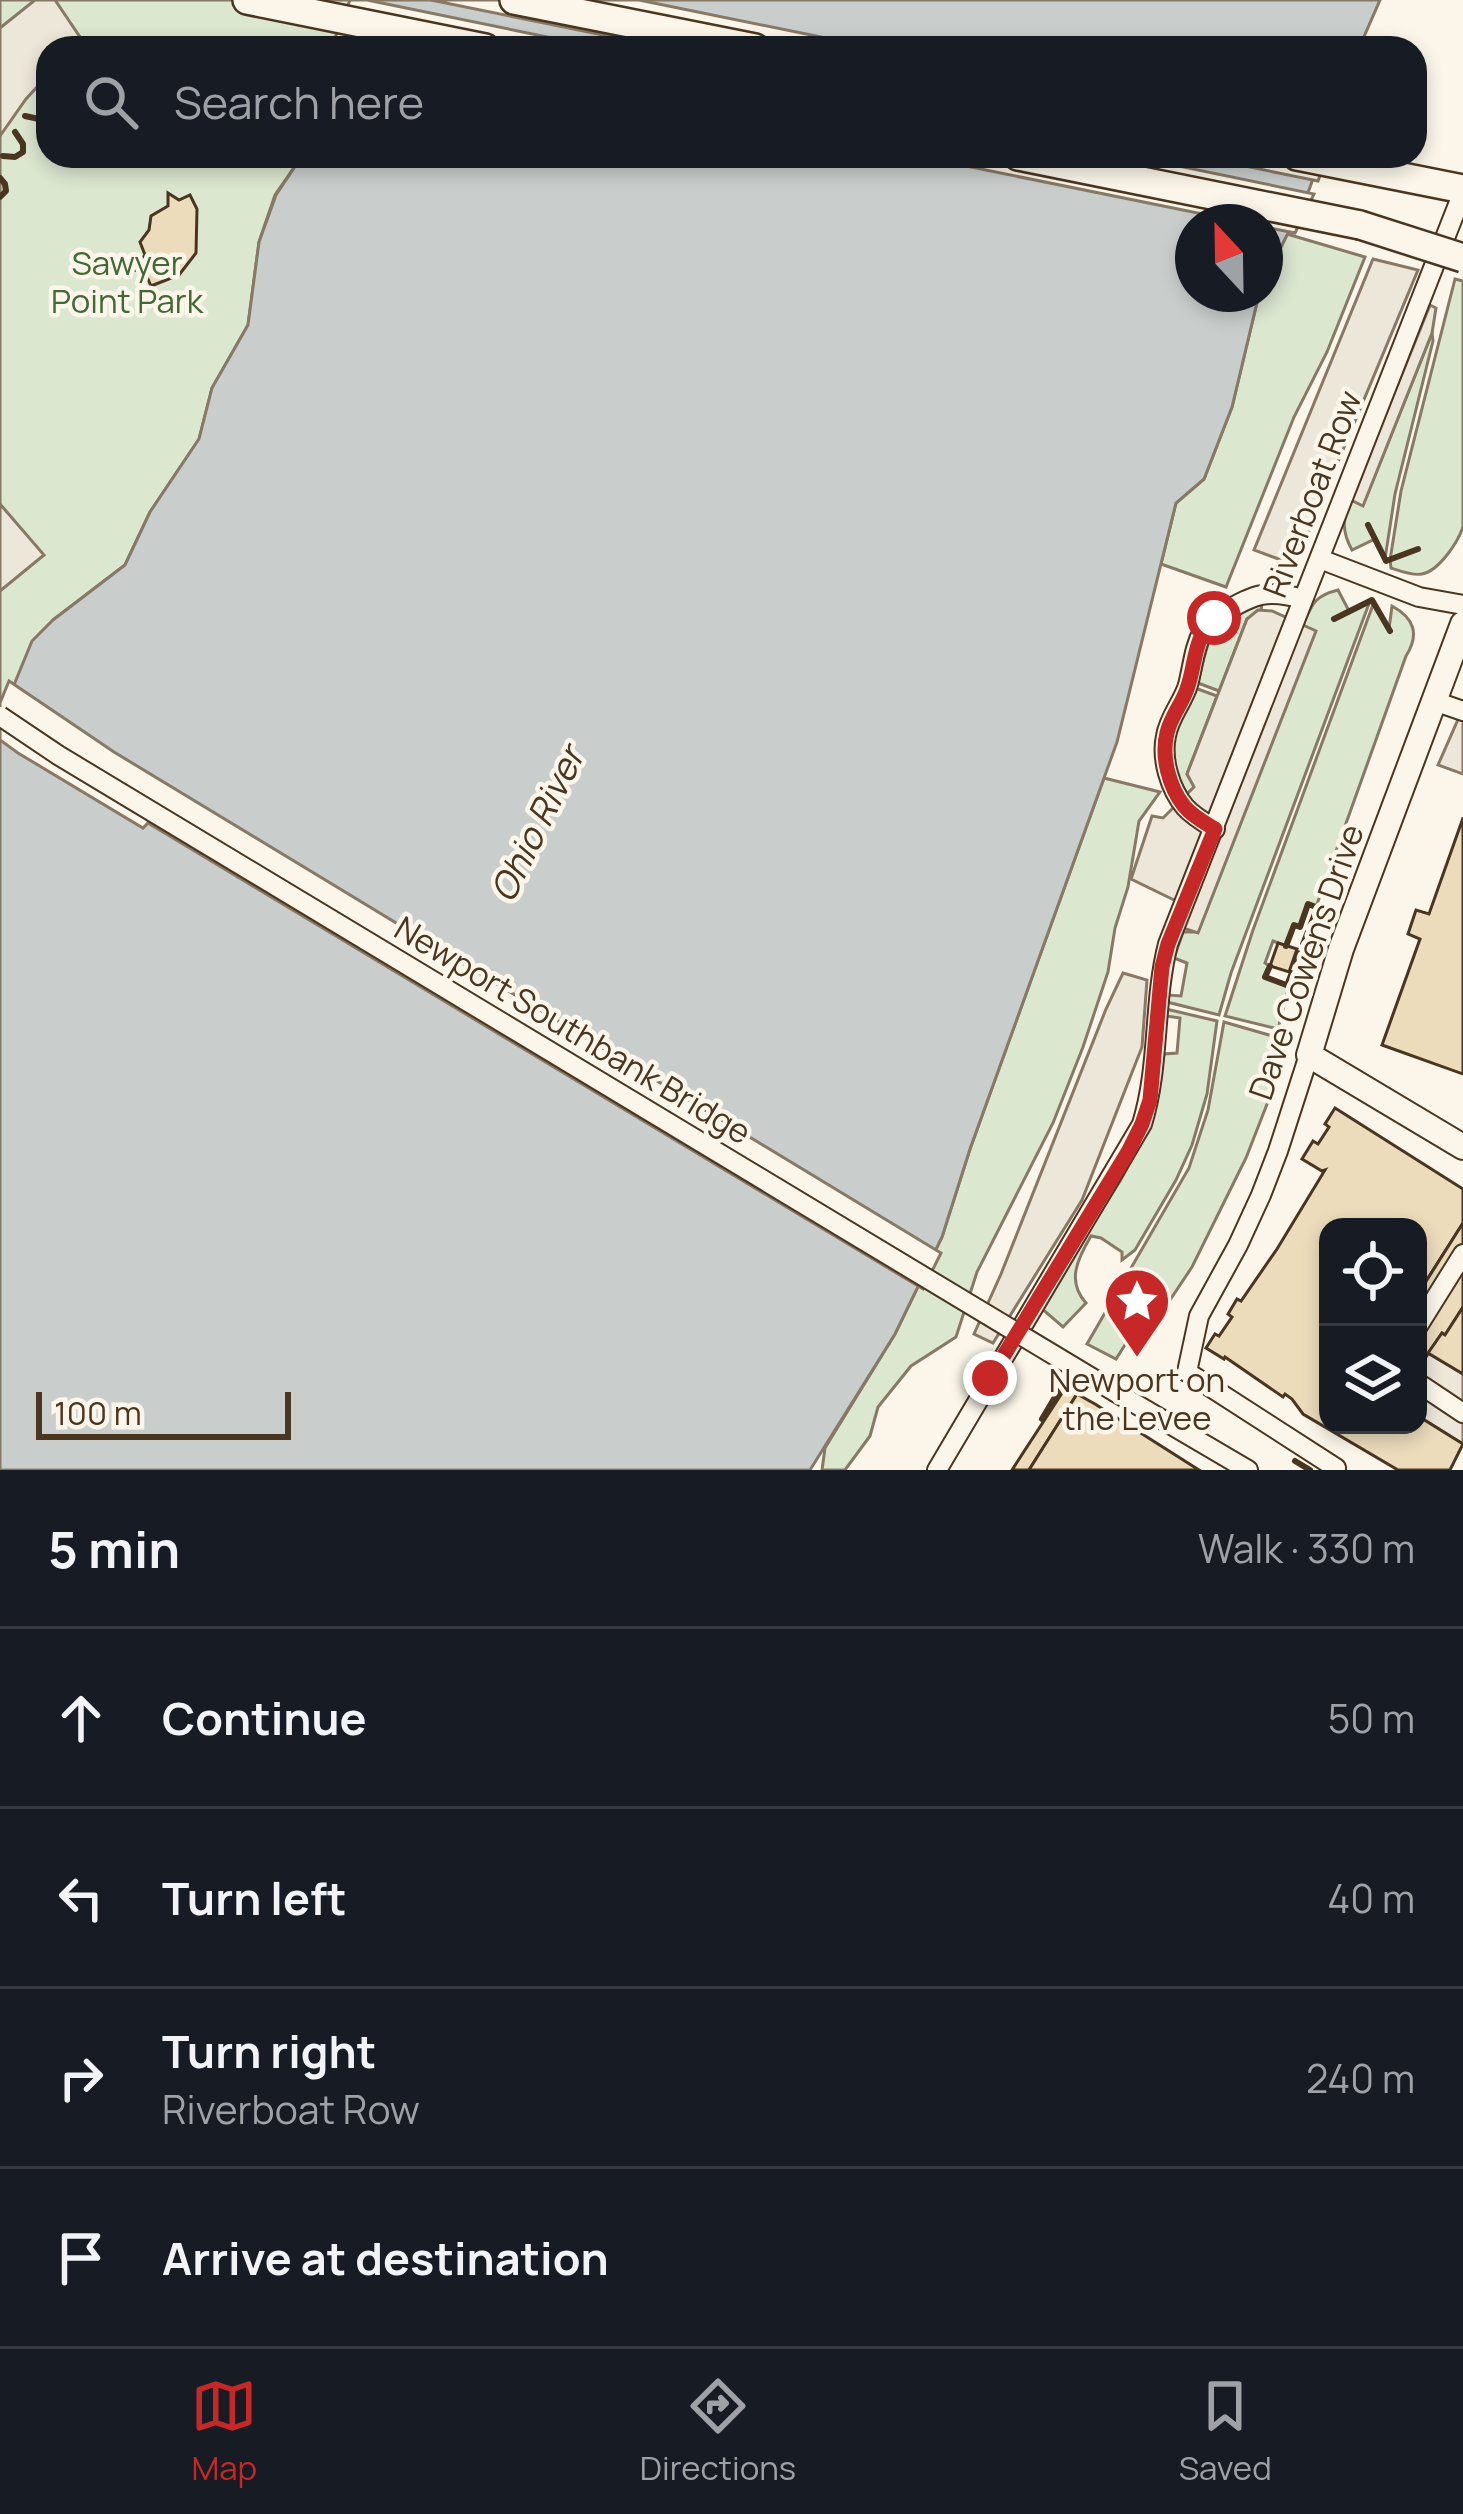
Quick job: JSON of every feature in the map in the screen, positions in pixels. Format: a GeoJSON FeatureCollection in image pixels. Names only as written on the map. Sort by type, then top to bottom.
{"type":"FeatureCollection","features":[{"type":"Feature","properties":{"kind":"highway"},"geometry":{"type":"LineString","coordinates":[[248,0],[426,36]]}},
{"type":"Feature","properties":{"kind":"highway"},"geometry":{"type":"LineString","coordinates":[[514,0],[695,36]]}},
{"type":"Feature","properties":{"kind":"highway"},"geometry":{"type":"LineString","coordinates":[[1077,168],[1463,248]]}},
{"type":"Feature","properties":{"kind":"highway"},"geometry":{"type":"LineString","coordinates":[[1356,168],[1463,190]]}},
{"type":"Feature","properties":{"kind":"highway"},"geometry":{"type":"LineString","coordinates":[[1360,225],[1463,258]]}},
{"type":"Feature","properties":{"kind":"main road","name":"Dave Cowens Drive"},"geometry":{"type":"LineString","coordinates":[[1309,1055],[1341,949],[1463,624]]}},
{"type":"Feature","properties":{"kind":"main road"},"geometry":{"type":"LineString","coordinates":[[1309,1055],[1461,1140]]}},
{"type":"Feature","properties":{"kind":"street","name":"Riverboat Row"},"geometry":{"type":"LineString","coordinates":[[937,1470],[1142,1124],[1150,1100],[1168,944],[1463,190]]}},
{"type":"Feature","properties":{"kind":"street"},"geometry":{"type":"LineString","coordinates":[[1320,559],[1419,597],[1463,604]]}},
{"type":"Feature","properties":{"kind":"street"},"geometry":{"type":"LineString","coordinates":[[1215,829],[1184,806],[1166,760],[1165,737],[1187,691],[1202,633],[1214,618],[1262,593],[1303,599]]}},
{"type":"Feature","properties":{"kind":"street"},"geometry":{"type":"LineString","coordinates":[[1434,701],[1463,711]]}},
{"type":"Feature","properties":{"kind":"street","name":"Newport Southbank Bridge"},"geometry":{"type":"LineString","coordinates":[[0,716],[1242,1466]]}},
{"type":"Feature","properties":{"kind":"street","name":"Dave Cowens Drive"},"geometry":{"type":"LineString","coordinates":[[1309,1055],[1261,1195],[1199,1316],[1187,1372],[1336,1468]]}},
{"type":"Feature","properties":{"kind":"street"},"geometry":{"type":"LineString","coordinates":[[1427,1312],[1463,1254]]}},
{"type":"Feature","properties":{"kind":"street"},"geometry":{"type":"LineString","coordinates":[[1427,1389],[1463,1413]]}},
{"type":"Feature","properties":{"kind":"green space","name":"Sawyer Point Park"},"geometry":{"type":"Polygon","coordinates":[[[0,0],[357,0],[342,36],[36,36],[36,168],[294,168],[275,195],[259,242],[248,325],[212,388],[199,439],[150,512],[125,565],[53,620],[0,719],[0,0]]]}},
{"type":"Feature","properties":{"kind":"green space"},"geometry":{"type":"Polygon","coordinates":[[[1287,234],[1365,257],[1226,587],[1161,564],[1176,503],[1204,479],[1232,407],[1255,312],[1283,312],[1287,234]]]}},
{"type":"Feature","properties":{"kind":"green space"},"geometry":{"type":"Polygon","coordinates":[[[1455,279],[1463,281],[1463,527],[1435,568],[1411,574],[1391,568],[1390,560],[1401,491],[1455,279]]]}},
{"type":"Feature","properties":{"kind":"green space"},"geometry":{"type":"Polygon","coordinates":[[[1432,333],[1385,559],[1375,539],[1352,550],[1344,525],[1348,507],[1351,500],[1363,505],[1432,333]]]}},
{"type":"Feature","properties":{"kind":"green space"},"geometry":{"type":"Polygon","coordinates":[[[1338,590],[1349,611],[1370,601],[1219,1015],[1167,1002],[1168,995],[1181,996],[1187,963],[1174,958],[1183,932],[1198,932],[1315,632],[1303,625],[1315,602],[1338,590]]]}},
{"type":"Feature","properties":{"kind":"green space"},"geometry":{"type":"Polygon","coordinates":[[[1374,602],[1389,629],[1392,606],[1405,616],[1413,641],[1316,907],[1308,905],[1286,946],[1273,941],[1265,963],[1270,966],[1266,977],[1289,986],[1278,1029],[1225,1016],[1253,930],[1374,602]]]}},
{"type":"Feature","properties":{"kind":"green space"},"geometry":{"type":"Polygon","coordinates":[[[1262,604],[1247,619],[1219,691],[1198,683],[1209,641],[1222,620],[1232,612],[1262,604]]]}},
{"type":"Feature","properties":{"kind":"green space"},"geometry":{"type":"Polygon","coordinates":[[[1195,688],[1217,696],[1187,774],[1195,787],[1187,794],[1171,751],[1180,717],[1195,688]]]}},
{"type":"Feature","properties":{"kind":"green space"},"geometry":{"type":"Polygon","coordinates":[[[1104,778],[1160,792],[1139,821],[1108,972],[1053,1123],[977,1272],[956,1337],[911,1366],[878,1407],[870,1436],[845,1470],[822,1470],[825,1448],[895,1334],[942,1237],[1104,778]]]}},
{"type":"Feature","properties":{"kind":"green space"},"geometry":{"type":"Polygon","coordinates":[[[1166,1009],[1217,1021],[1207,1094],[1192,1145],[1135,1250],[1122,1260],[1122,1252],[1091,1236],[1075,1278],[1086,1303],[1063,1327],[1041,1308],[1147,1132],[1164,1054],[1177,1053],[1180,1018],[1166,1016],[1166,1009]]]}},
{"type":"Feature","properties":{"kind":"green space"},"geometry":{"type":"Polygon","coordinates":[[[1224,1022],[1276,1037],[1269,1099],[1246,1158],[1192,1267],[1164,1309],[1130,1337],[1116,1359],[1087,1344],[1189,1168],[1208,1110],[1224,1022]]]}},
{"type":"Feature","properties":{"kind":"shaded area"},"geometry":{"type":"Polygon","coordinates":[[[35,0],[55,0],[79,36],[36,36],[36,88],[0,136],[0,28],[35,0]]]}},
{"type":"Feature","properties":{"kind":"shaded area"},"geometry":{"type":"Polygon","coordinates":[[[1373,259],[1418,270],[1295,565],[1254,550],[1373,259]]]}},
{"type":"Feature","properties":{"kind":"shaded area"},"geometry":{"type":"Polygon","coordinates":[[[1430,305],[1436,308],[1432,333],[1363,506],[1351,500],[1430,305]]]}},
{"type":"Feature","properties":{"kind":"shaded area"},"geometry":{"type":"Polygon","coordinates":[[[0,504],[44,555],[0,591],[0,504]]]}},
{"type":"Feature","properties":{"kind":"shaded area"},"geometry":{"type":"Polygon","coordinates":[[[1258,610],[1272,611],[1316,631],[1198,933],[1168,923],[1176,901],[1131,879],[1152,816],[1163,818],[1194,787],[1187,774],[1247,619],[1258,610]]]}},
{"type":"Feature","properties":{"kind":"shaded area"},"geometry":{"type":"Polygon","coordinates":[[[1463,708],[1463,774],[1438,765],[1463,708]]]}},
{"type":"Feature","properties":{"kind":"shaded area"},"geometry":{"type":"Polygon","coordinates":[[[1123,973],[1147,980],[1142,1047],[1082,1200],[993,1343],[974,1334],[1123,973]]]}},
{"type":"Feature","properties":{"kind":"shaded area"},"geometry":{"type":"Polygon","coordinates":[[[1427,1355],[1463,1374],[1463,1444],[1427,1422],[1427,1355]]]}},
{"type":"Feature","properties":{"kind":"water"},"geometry":{"type":"Polygon","coordinates":[[[357,0],[1380,0],[1364,36],[342,36],[357,0]]]}},
{"type":"Feature","properties":{"kind":"water","name":"Ohio River"},"geometry":{"type":"Polygon","coordinates":[[[294,168],[1317,168],[1283,243],[1283,204],[1175,204],[1175,312],[1255,312],[1232,407],[1204,479],[1176,503],[1117,742],[942,1237],[895,1334],[810,1470],[0,1470],[0,719],[32,641],[125,565],[150,512],[199,439],[212,388],[248,325],[259,242],[276,195],[294,168]]]}},
{"type":"Feature","properties":{"kind":"pier"},"geometry":{"type":"Polygon","coordinates":[[[350,0],[367,0],[542,36],[336,36],[350,0]]]}},
{"type":"Feature","properties":{"kind":"pier"},"geometry":{"type":"Polygon","coordinates":[[[431,0],[639,0],[816,36],[608,36],[431,0]]]}},
{"type":"Feature","properties":{"kind":"pier"},"geometry":{"type":"Polygon","coordinates":[[[976,168],[1188,168],[1314,194],[1295,233],[1283,231],[1283,204],[1175,204],[1175,208],[976,168]]]}},
{"type":"Feature","properties":{"kind":"pier"},"geometry":{"type":"Polygon","coordinates":[[[1255,168],[1323,168],[1318,181],[1255,168]]]}},
{"type":"Feature","properties":{"kind":"pier"},"geometry":{"type":"Polygon","coordinates":[[[9,681],[114,752],[941,1253],[923,1289],[148,823],[143,828],[18,753],[0,740],[0,703],[9,681]]]}},
{"type":"Feature","properties":{"kind":"building"},"geometry":{"type":"Polygon","coordinates":[[[168,193],[179,200],[190,195],[197,209],[196,253],[179,275],[151,286],[145,272],[134,270],[145,255],[140,242],[149,230],[151,216],[168,206],[168,193]]]}},
{"type":"Feature","properties":{"kind":"building"},"geometry":{"type":"Polygon","coordinates":[[[1463,818],[1463,1074],[1382,1045],[1420,939],[1408,934],[1416,910],[1429,914],[1463,818]]]}},
{"type":"Feature","properties":{"kind":"building"},"geometry":{"type":"Polygon","coordinates":[[[1278,943],[1297,949],[1289,972],[1270,966],[1278,943]]]}},
{"type":"Feature","properties":{"kind":"building"},"geometry":{"type":"Polygon","coordinates":[[[1335,1108],[1463,1189],[1463,1223],[1427,1280],[1427,1218],[1319,1218],[1319,1423],[1285,1394],[1206,1348],[1232,1317],[1228,1314],[1237,1299],[1241,1301],[1277,1249],[1325,1170],[1302,1159],[1313,1141],[1318,1144],[1329,1127],[1325,1124],[1335,1108]]]}},
{"type":"Feature","properties":{"kind":"building"},"geometry":{"type":"Polygon","coordinates":[[[1463,1223],[1463,1307],[1427,1356],[1427,1326],[1427,1280],[1463,1223]]]}},
{"type":"Feature","properties":{"kind":"building"},"geometry":{"type":"Polygon","coordinates":[[[1463,1307],[1463,1374],[1428,1353],[1463,1307]]]}},
{"type":"Feature","properties":{"kind":"building"},"geometry":{"type":"Polygon","coordinates":[[[1066,1387],[1077,1394],[1029,1470],[1012,1470],[1066,1387]]]}},
{"type":"Feature","properties":{"kind":"building"},"geometry":{"type":"Polygon","coordinates":[[[1077,1394],[1095,1404],[1199,1470],[1029,1470],[1077,1394]]]}},
{"type":"Feature","properties":{"kind":"building"},"geometry":{"type":"Polygon","coordinates":[[[1427,1422],[1463,1444],[1450,1470],[1398,1470],[1337,1434],[1427,1434],[1427,1422]]]}},
{"type":"Feature","properties":{"kind":"fence"},"geometry":{"type":"LineString","coordinates":[[1286,984],[1316,907]]}},
{"type":"Feature","properties":{"kind":"wall"},"geometry":{"type":"LineString","coordinates":[[25,116],[36,118]]}},
{"type":"Feature","properties":{"kind":"wall"},"geometry":{"type":"LineString","coordinates":[[3,156],[23,152],[15,132]]}},
{"type":"Feature","properties":{"kind":"wall"},"geometry":{"type":"LineString","coordinates":[[0,178],[6,191],[0,197]]}},
{"type":"Feature","properties":{"kind":"wall"},"geometry":{"type":"LineString","coordinates":[[1368,525],[1386,561],[1418,549]]}},
{"type":"Feature","properties":{"kind":"wall"},"geometry":{"type":"LineString","coordinates":[[1334,619],[1372,600],[1390,631]]}},
{"type":"Feature","properties":{"kind":"wall"},"geometry":{"type":"LineString","coordinates":[[1286,946],[1308,904],[1316,907]]}},
{"type":"Feature","properties":{"kind":"wall"},"geometry":{"type":"LineString","coordinates":[[1270,966],[1265,977],[1289,986]]}},
{"type":"Feature","properties":{"kind":"wall"},"geometry":{"type":"LineString","coordinates":[[1042,1419],[1067,1377]]}},
{"type":"Feature","properties":{"kind":"wall"},"geometry":{"type":"LineString","coordinates":[[1295,1461],[1310,1470]]}},
{"type":"Feature","properties":{"kind":"place","name":"Newport on the Levee"},"geometry":{"type":"Point","coordinates":[1137,1360]}},
{"type":"Feature","properties":{"kind":"route"},"geometry":{"type":"LineString","coordinates":[[990,1378],[1128,1152],[1150,1100],[1162,967],[1215,829],[1184,806],[1177,794],[1170,780],[1165,737],[1187,691],[1202,633],[1214,618]]}}]}
